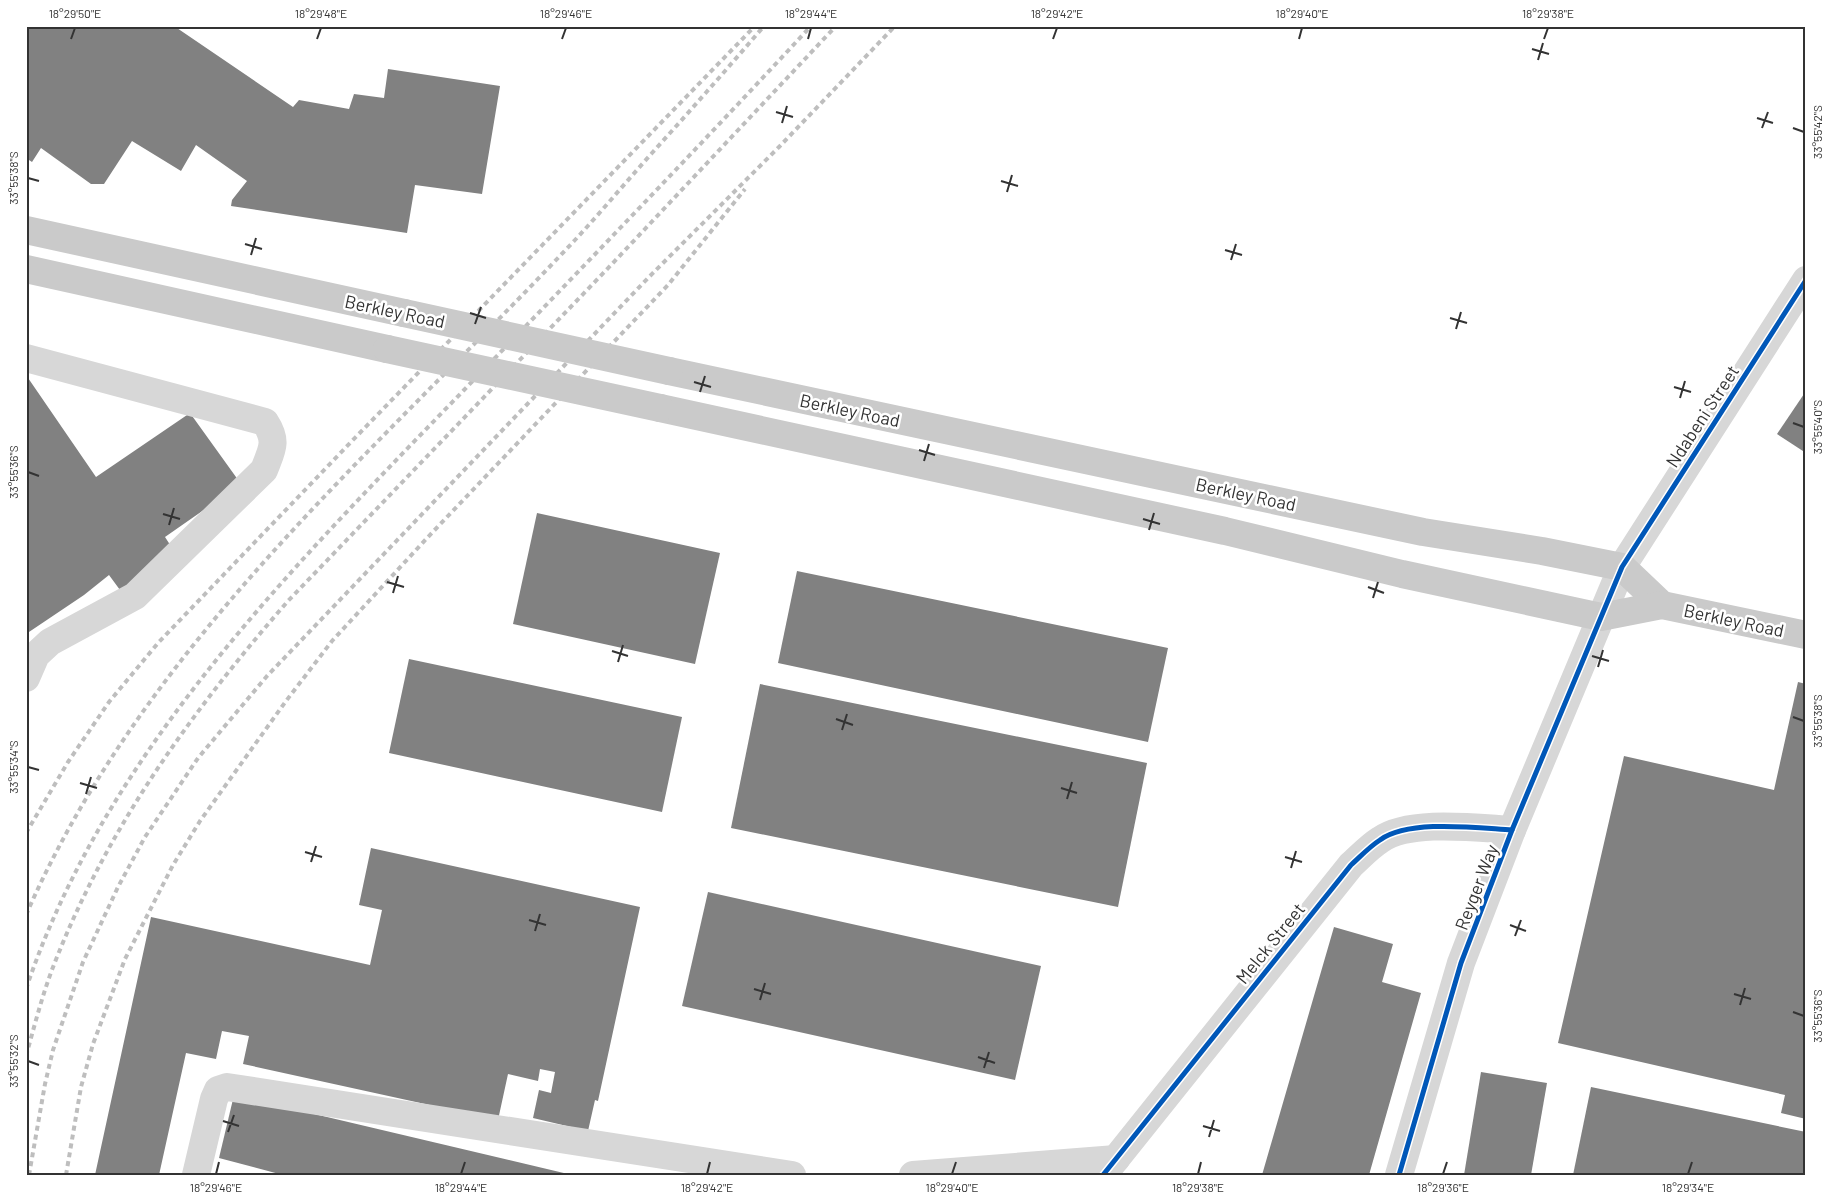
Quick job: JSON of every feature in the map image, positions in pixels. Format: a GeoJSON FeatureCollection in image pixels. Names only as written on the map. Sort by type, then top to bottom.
{"type":"FeatureCollection","features":[{"type":"Feature","properties":{"kind":"main road","name":"Berkley Road"},"geometry":{"type":"LineString","coordinates":[[26,230],[669,371],[1423,532],[1542,551],[1622,567],[1662,604]]}},
{"type":"Feature","properties":{"kind":"main road","name":"Berkley Road"},"geometry":{"type":"LineString","coordinates":[[26,269],[1225,531],[1402,574],[1601,617],[1662,604],[1806,635]]}},
{"type":"Feature","properties":{"kind":"main road"},"geometry":{"type":"LineString","coordinates":[[1225,531],[1232,491]]}},
{"type":"Feature","properties":{"kind":"street","name":"Ndabeni Street"},"geometry":{"type":"LineString","coordinates":[[1601,617],[1622,567],[1806,280]]}},
{"type":"Feature","properties":{"kind":"street"},"geometry":{"type":"LineString","coordinates":[[26,358],[265,422],[274,435],[272,448],[264,470],[134,596],[50,642],[36,655],[26,678]]}},
{"type":"Feature","properties":{"kind":"street","name":"Reyger Way"},"geometry":{"type":"LineString","coordinates":[[1399,1175],[1461,963],[1512,830],[1601,617]]}},
{"type":"Feature","properties":{"kind":"street","name":"Melck Street"},"geometry":{"type":"LineString","coordinates":[[1109,1167],[1351,865],[1381,839],[1409,829],[1438,826],[1512,830]]}},
{"type":"Feature","properties":{"kind":"street"},"geometry":{"type":"LineString","coordinates":[[196,1175],[214,1099],[218,1090],[227,1086],[755,1172],[792,1175]]}},
{"type":"Feature","properties":{"kind":"street"},"geometry":{"type":"LineString","coordinates":[[913,1175],[1109,1167]]}},
{"type":"Feature","properties":{"kind":"building"},"geometry":{"type":"Polygon","coordinates":[[[26,26],[174,26],[293,107],[299,100],[349,109],[354,94],[384,98],[388,69],[500,86],[482,194],[415,185],[407,233],[231,206],[232,200],[247,181],[196,145],[181,171],[132,141],[104,184],[91,184],[41,148],[32,162],[26,158],[26,26]]]}},
{"type":"Feature","properties":{"kind":"building"},"geometry":{"type":"Polygon","coordinates":[[[26,375],[96,477],[190,413],[241,484],[165,537],[176,554],[120,590],[109,575],[84,595],[26,634],[26,375]]]}},
{"type":"Feature","properties":{"kind":"building"},"geometry":{"type":"Polygon","coordinates":[[[1806,391],[1806,453],[1777,434],[1806,391]]]}},
{"type":"Feature","properties":{"kind":"building"},"geometry":{"type":"Polygon","coordinates":[[[537,513],[720,553],[695,664],[513,624],[537,513]]]}},
{"type":"Feature","properties":{"kind":"building"},"geometry":{"type":"Polygon","coordinates":[[[797,571],[1168,648],[1148,742],[778,663],[797,571]]]}},
{"type":"Feature","properties":{"kind":"building"},"geometry":{"type":"Polygon","coordinates":[[[409,659],[682,717],[662,812],[389,753],[409,659]]]}},
{"type":"Feature","properties":{"kind":"building"},"geometry":{"type":"Polygon","coordinates":[[[1798,682],[1806,684],[1806,1119],[1781,1113],[1785,1095],[1558,1043],[1624,756],[1774,790],[1798,682]]]}},
{"type":"Feature","properties":{"kind":"building"},"geometry":{"type":"Polygon","coordinates":[[[760,684],[1147,763],[1118,907],[731,828],[760,684]]]}},
{"type":"Feature","properties":{"kind":"building"},"geometry":{"type":"Polygon","coordinates":[[[371,848],[640,907],[598,1101],[595,1100],[588,1131],[533,1118],[539,1090],[551,1093],[555,1072],[540,1069],[538,1081],[508,1074],[498,1120],[243,1064],[249,1036],[222,1031],[216,1059],[186,1053],[159,1175],[95,1175],[151,917],[370,965],[382,910],[359,905],[371,848]]]}},
{"type":"Feature","properties":{"kind":"building"},"geometry":{"type":"Polygon","coordinates":[[[708,892],[1041,966],[1015,1080],[682,1006],[708,892]]]}},
{"type":"Feature","properties":{"kind":"building"},"geometry":{"type":"Polygon","coordinates":[[[1334,927],[1393,944],[1382,982],[1421,993],[1369,1175],[1262,1175],[1334,927]]]}},
{"type":"Feature","properties":{"kind":"building"},"geometry":{"type":"Polygon","coordinates":[[[1481,1072],[1547,1083],[1531,1175],[1464,1175],[1481,1072]]]}},
{"type":"Feature","properties":{"kind":"building"},"geometry":{"type":"Polygon","coordinates":[[[1591,1087],[1806,1132],[1806,1175],[1573,1175],[1591,1087]]]}},
{"type":"Feature","properties":{"kind":"building"},"geometry":{"type":"Polygon","coordinates":[[[234,1095],[568,1175],[283,1175],[219,1158],[234,1095]]]}},
{"type":"Feature","properties":{"kind":"railway"},"geometry":{"type":"LineString","coordinates":[[26,833],[68,762],[109,702],[158,643],[755,26]]}},
{"type":"Feature","properties":{"kind":"railway"},"geometry":{"type":"LineString","coordinates":[[26,915],[76,816],[134,724],[200,637],[270,555],[345,475],[575,240],[764,26]]}},
{"type":"Feature","properties":{"kind":"railway"},"geometry":{"type":"LineString","coordinates":[[26,989],[61,902],[104,820],[155,742],[211,667],[271,595],[335,525],[811,26]]}},
{"type":"Feature","properties":{"kind":"railway"},"geometry":{"type":"LineString","coordinates":[[26,1056],[55,962],[101,863],[156,771],[186,727],[219,685],[288,601],[612,264],[836,26]]}},
{"type":"Feature","properties":{"kind":"railway"},"geometry":{"type":"LineString","coordinates":[[29,1175],[53,1050],[83,962],[118,887],[145,837],[198,758],[267,676],[650,276],[779,147],[895,26]]}},
{"type":"Feature","properties":{"kind":"railway"},"geometry":{"type":"LineString","coordinates":[[66,1175],[81,1087],[93,1044],[125,959],[173,865],[200,821],[286,701],[332,641],[428,537],[668,285],[745,189]]}},
{"type":"Feature","properties":{"kind":"cycle path"},"geometry":{"type":"LineString","coordinates":[[1399,1175],[1461,963],[1512,830],[1622,567],[1806,280]]}},
{"type":"Feature","properties":{"kind":"cycle path"},"geometry":{"type":"LineString","coordinates":[[1103,1175],[1351,865],[1368,849],[1393,833],[1408,829],[1444,826],[1512,830]]}}]}
